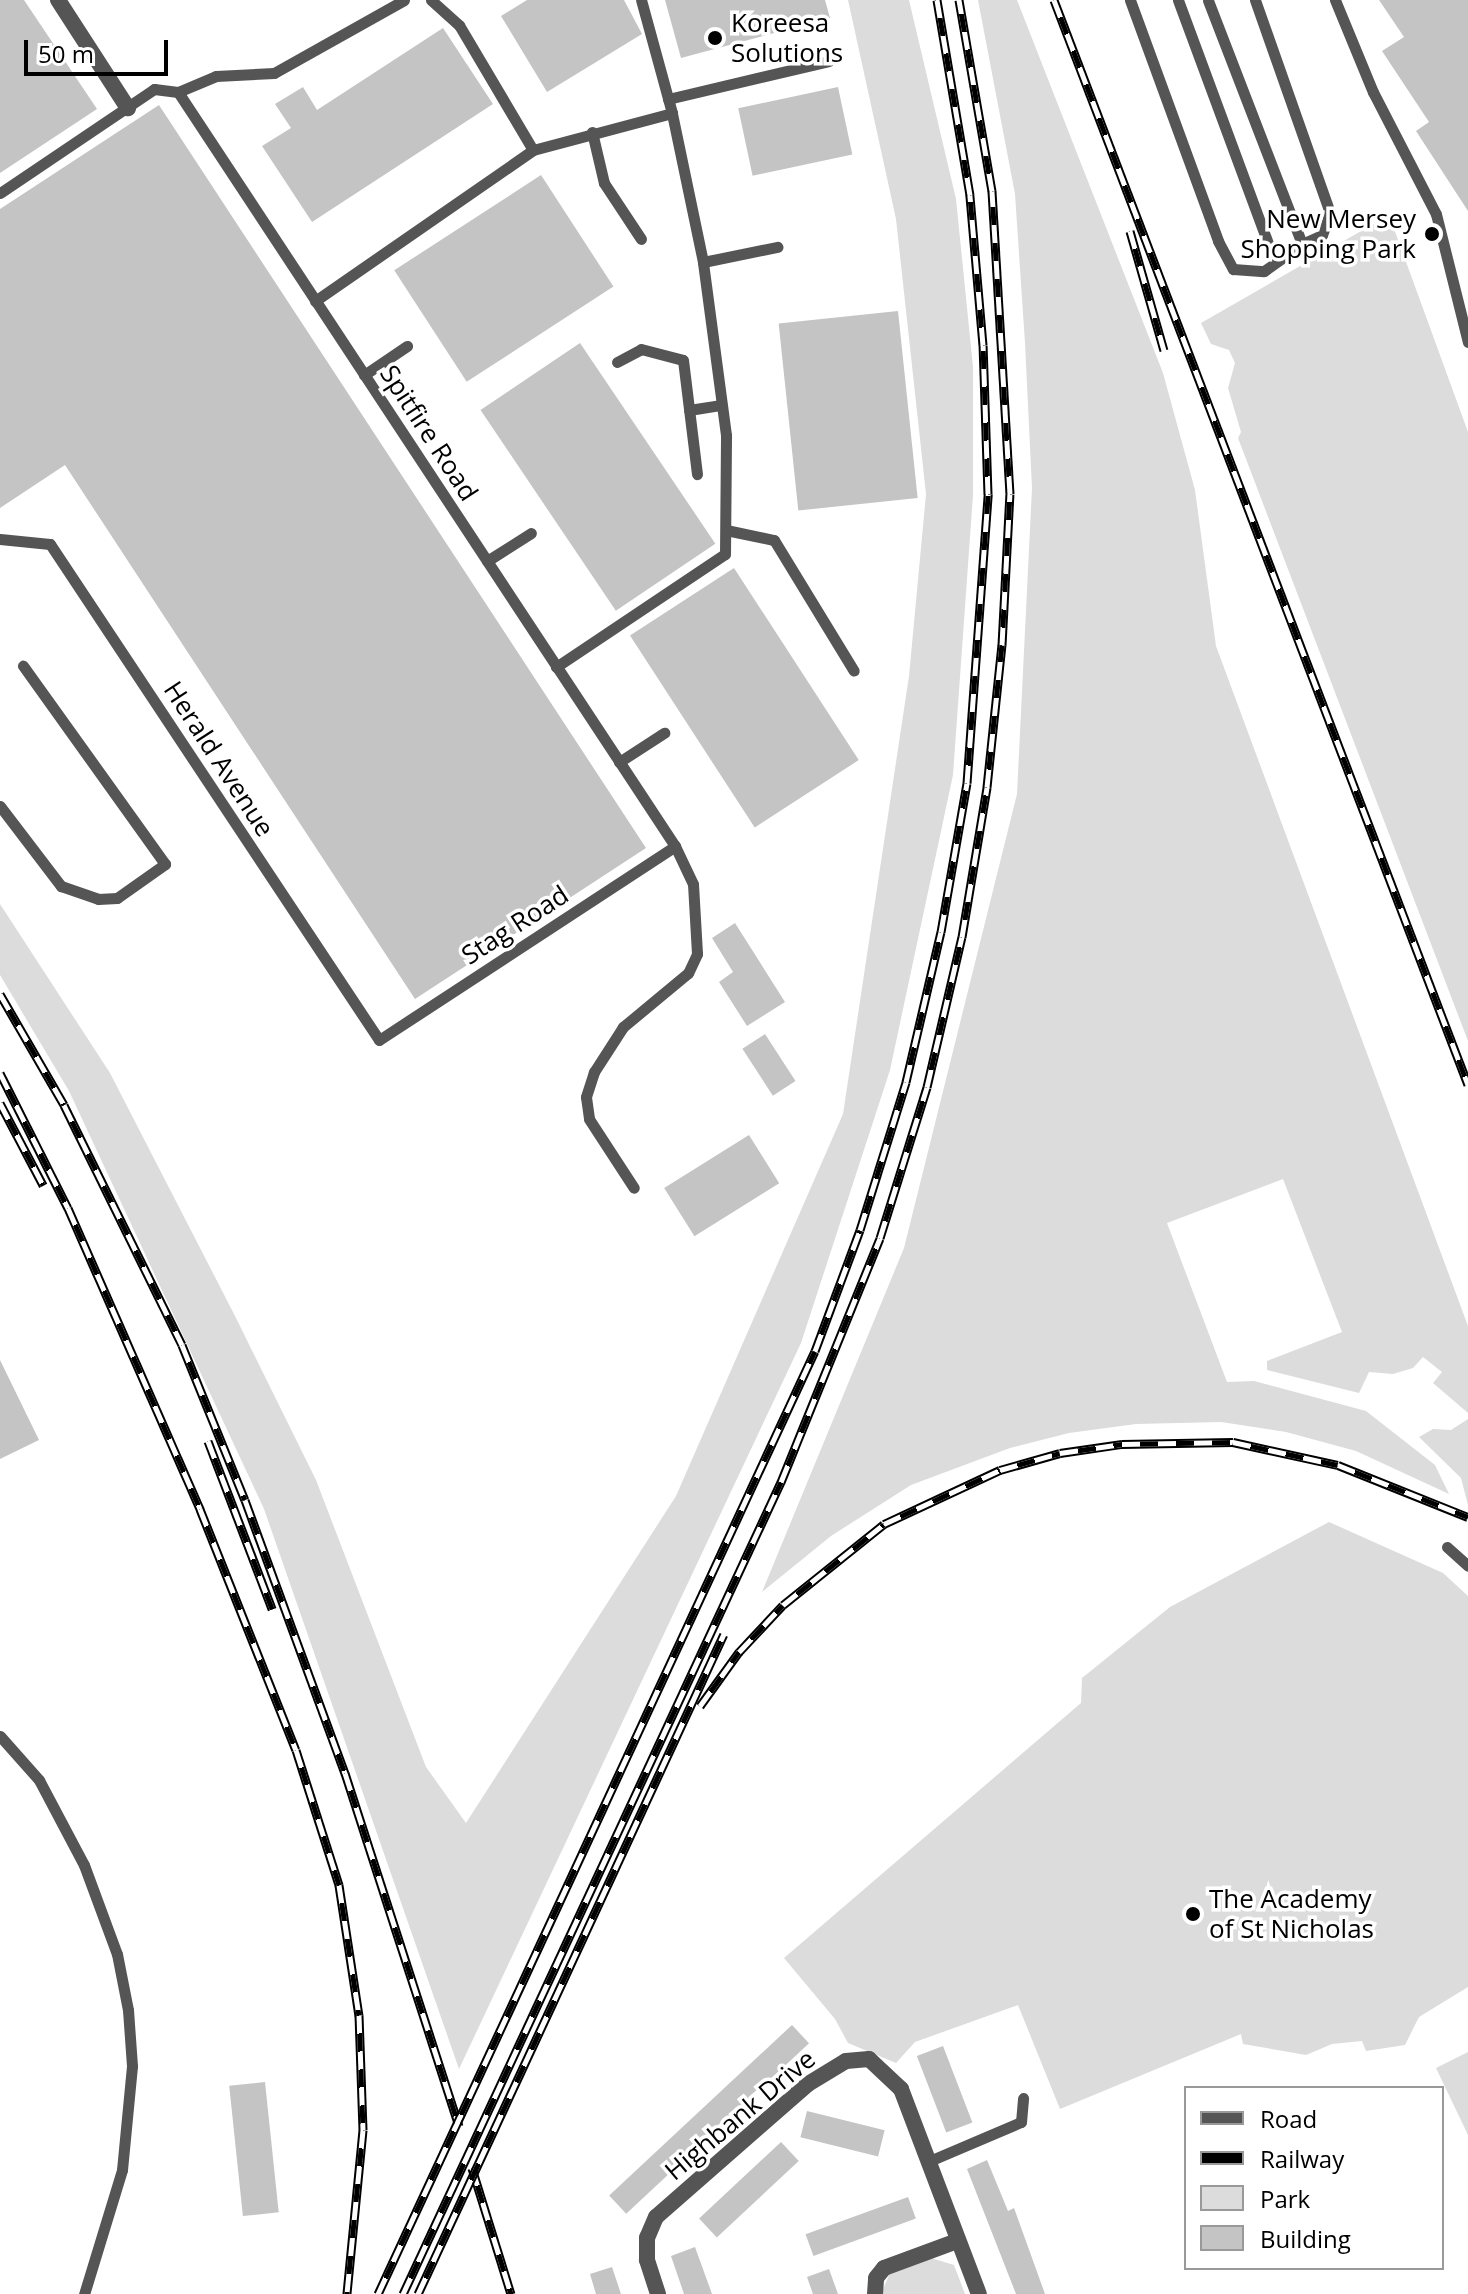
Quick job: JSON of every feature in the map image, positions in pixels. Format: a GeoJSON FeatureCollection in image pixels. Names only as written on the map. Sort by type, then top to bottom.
{"type":"FeatureCollection","features":[{"type":"Feature","properties":{"kind":"street"},"geometry":{"type":"LineString","coordinates":[[58,0],[128,108]]}},
{"type":"Feature","properties":{"kind":"street","name":"Highbank Drive"},"geometry":{"type":"LineString","coordinates":[[658,2294],[647,2260],[647,2238],[656,2217],[808,2084],[846,2061],[869,2059],[901,2089],[979,2294]]}},
{"type":"Feature","properties":{"kind":"street"},"geometry":{"type":"LineString","coordinates":[[875,2294],[876,2278],[884,2268],[957,2241]]}},
{"type":"Feature","properties":{"kind":"lane"},"geometry":{"type":"LineString","coordinates":[[0,193],[154,89],[178,92],[216,76],[274,73],[404,0]]}},
{"type":"Feature","properties":{"kind":"lane"},"geometry":{"type":"LineString","coordinates":[[431,0],[459,25],[533,150]]}},
{"type":"Feature","properties":{"kind":"lane"},"geometry":{"type":"LineString","coordinates":[[556,667],[725,554],[722,405],[703,262],[672,113],[641,0]]}},
{"type":"Feature","properties":{"kind":"lane"},"geometry":{"type":"LineString","coordinates":[[1130,0],[1233,269],[1264,271],[1274,260],[1322,235],[1330,213],[1255,0]]}},
{"type":"Feature","properties":{"kind":"lane"},"geometry":{"type":"LineString","coordinates":[[1178,0],[1274,260]]}},
{"type":"Feature","properties":{"kind":"lane"},"geometry":{"type":"LineString","coordinates":[[1208,0],[1302,244]]}},
{"type":"Feature","properties":{"kind":"lane"},"geometry":{"type":"LineString","coordinates":[[1335,0],[1373,92],[1436,214],[1468,342]]}},
{"type":"Feature","properties":{"kind":"lane"},"geometry":{"type":"LineString","coordinates":[[668,99],[829,61]]}},
{"type":"Feature","properties":{"kind":"lane","name":"Spitfire Road"},"geometry":{"type":"LineString","coordinates":[[178,92],[675,846],[693,884],[697,954],[688,973],[623,1027],[594,1072],[586,1097],[589,1119],[634,1188]]}},
{"type":"Feature","properties":{"kind":"lane"},"geometry":{"type":"LineString","coordinates":[[315,301],[533,150],[672,113]]}},
{"type":"Feature","properties":{"kind":"lane"},"geometry":{"type":"LineString","coordinates":[[592,132],[604,183],[641,239]]}},
{"type":"Feature","properties":{"kind":"lane"},"geometry":{"type":"LineString","coordinates":[[703,262],[777,247]]}},
{"type":"Feature","properties":{"kind":"lane"},"geometry":{"type":"LineString","coordinates":[[364,375],[407,346]]}},
{"type":"Feature","properties":{"kind":"lane"},"geometry":{"type":"LineString","coordinates":[[617,362],[641,349],[683,360],[697,474]]}},
{"type":"Feature","properties":{"kind":"lane"},"geometry":{"type":"LineString","coordinates":[[689,410],[722,405]]}},
{"type":"Feature","properties":{"kind":"lane"},"geometry":{"type":"LineString","coordinates":[[726,530],[774,540],[854,671]]}},
{"type":"Feature","properties":{"kind":"lane"},"geometry":{"type":"LineString","coordinates":[[487,561],[531,533]]}},
{"type":"Feature","properties":{"kind":"lane","name":"Herald Avenue"},"geometry":{"type":"LineString","coordinates":[[0,539],[50,544],[379,1040]]}},
{"type":"Feature","properties":{"kind":"lane"},"geometry":{"type":"LineString","coordinates":[[0,806],[61,886],[98,899],[117,898],[165,864],[23,666]]}},
{"type":"Feature","properties":{"kind":"lane"},"geometry":{"type":"LineString","coordinates":[[619,762],[664,733]]}},
{"type":"Feature","properties":{"kind":"lane","name":"Stag Road"},"geometry":{"type":"LineString","coordinates":[[379,1040],[675,846]]}},
{"type":"Feature","properties":{"kind":"lane"},"geometry":{"type":"LineString","coordinates":[[1447,1547],[1468,1566]]}},
{"type":"Feature","properties":{"kind":"lane"},"geometry":{"type":"LineString","coordinates":[[0,1736],[39,1780],[84,1865],[117,1954],[128,2010],[132,2066],[122,2170],[84,2294]]}},
{"type":"Feature","properties":{"kind":"lane"},"geometry":{"type":"LineString","coordinates":[[927,2162],[1021,2122],[1023,2098]]}},
{"type":"Feature","properties":{"kind":"green space"},"geometry":{"type":"Polygon","coordinates":[[[848,0],[909,0],[956,199],[973,367],[973,495],[953,775],[890,1070],[801,1343],[459,2069],[264,1509],[69,1091],[0,975],[0,904],[110,1073],[234,1314],[316,1480],[426,1767],[466,1823],[676,1496],[843,1114],[909,676],[926,494],[896,219],[848,0]]]}},
{"type":"Feature","properties":{"kind":"green space"},"geometry":{"type":"Polygon","coordinates":[[[978,0],[1017,0],[1163,373],[1195,490],[1216,646],[1468,1326],[1468,1413],[1433,1383],[1442,1372],[1423,1357],[1413,1368],[1393,1374],[1369,1372],[1359,1393],[1267,1370],[1267,1361],[1342,1332],[1283,1179],[1167,1223],[1227,1382],[1254,1381],[1366,1411],[1435,1465],[1449,1494],[1356,1451],[1286,1432],[1221,1422],[1136,1424],[1069,1433],[1010,1448],[911,1485],[831,1536],[762,1592],[904,1248],[1017,794],[1032,488],[1025,343],[1015,194],[978,0]]]}},
{"type":"Feature","properties":{"kind":"green space"},"geometry":{"type":"Polygon","coordinates":[[[1389,215],[1468,432],[1468,1041],[1238,438],[1241,432],[1228,388],[1235,363],[1229,350],[1211,344],[1201,323],[1389,215]]]}},
{"type":"Feature","properties":{"kind":"green space"},"geometry":{"type":"Polygon","coordinates":[[[1468,1419],[1468,1505],[1461,1478],[1419,1437],[1433,1429],[1451,1430],[1468,1419]]]}},
{"type":"Feature","properties":{"kind":"green space","name":"The Academy of St Nicholas"},"geometry":{"type":"Polygon","coordinates":[[[1329,1522],[1443,1573],[1468,1596],[1468,1987],[1419,2017],[1405,2045],[1366,2051],[1362,2041],[1332,2044],[1306,2055],[1243,2044],[1241,2034],[1060,2109],[1018,2005],[915,2042],[896,2063],[848,2043],[835,2019],[784,1958],[1081,1703],[1082,1678],[1170,1607],[1329,1522]]]}},
{"type":"Feature","properties":{"kind":"green space"},"geometry":{"type":"Polygon","coordinates":[[[1468,2052],[1468,2135],[1436,2068],[1468,2052]]]}},
{"type":"Feature","properties":{"kind":"green space"},"geometry":{"type":"Polygon","coordinates":[[[931,2258],[954,2265],[965,2294],[881,2294],[890,2273],[931,2258]]]}},
{"type":"Feature","properties":{"kind":"building"},"geometry":{"type":"Polygon","coordinates":[[[0,0],[24,0],[97,109],[0,173],[0,0]]]}},
{"type":"Feature","properties":{"kind":"building"},"geometry":{"type":"Polygon","coordinates":[[[527,0],[624,0],[642,34],[547,92],[501,16],[527,0]]]}},
{"type":"Feature","properties":{"kind":"building","name":"Koreesa Solutions"},"geometry":{"type":"Polygon","coordinates":[[[665,0],[825,0],[830,18],[681,58],[665,0]]]}},
{"type":"Feature","properties":{"kind":"building"},"geometry":{"type":"Polygon","coordinates":[[[1379,0],[1468,0],[1468,211],[1416,131],[1429,122],[1382,51],[1404,37],[1379,0]]]}},
{"type":"Feature","properties":{"kind":"building"},"geometry":{"type":"Polygon","coordinates":[[[443,28],[493,104],[312,222],[262,146],[291,128],[275,104],[303,87],[317,110],[443,28]]]}},
{"type":"Feature","properties":{"kind":"building"},"geometry":{"type":"Polygon","coordinates":[[[838,87],[852,154],[753,176],[738,108],[838,87]]]}},
{"type":"Feature","properties":{"kind":"building"},"geometry":{"type":"Polygon","coordinates":[[[159,105],[646,848],[415,999],[65,465],[0,508],[0,209],[159,105]]]}},
{"type":"Feature","properties":{"kind":"building"},"geometry":{"type":"Polygon","coordinates":[[[541,175],[613,287],[467,382],[394,270],[541,175]]]}},
{"type":"Feature","properties":{"kind":"building"},"geometry":{"type":"Polygon","coordinates":[[[898,311],[918,498],[798,511],[779,324],[898,311]]]}},
{"type":"Feature","properties":{"kind":"building"},"geometry":{"type":"Polygon","coordinates":[[[580,343],[715,544],[616,611],[481,410],[580,343]]]}},
{"type":"Feature","properties":{"kind":"building"},"geometry":{"type":"Polygon","coordinates":[[[734,568],[859,760],[755,828],[630,636],[734,568]]]}},
{"type":"Feature","properties":{"kind":"building"},"geometry":{"type":"Polygon","coordinates":[[[735,923],[785,1002],[747,1026],[719,982],[733,972],[712,938],[735,923]]]}},
{"type":"Feature","properties":{"kind":"building"},"geometry":{"type":"Polygon","coordinates":[[[765,1034],[795,1081],[773,1096],[742,1049],[765,1034]]]}},
{"type":"Feature","properties":{"kind":"building"},"geometry":{"type":"Polygon","coordinates":[[[749,1135],[779,1183],[694,1236],[664,1188],[749,1135]]]}},
{"type":"Feature","properties":{"kind":"building"},"geometry":{"type":"Polygon","coordinates":[[[0,1360],[39,1440],[0,1459],[0,1360]]]}},
{"type":"Feature","properties":{"kind":"building"},"geometry":{"type":"Polygon","coordinates":[[[792,2025],[809,2043],[626,2214],[609,2195],[792,2025]]]}},
{"type":"Feature","properties":{"kind":"building"},"geometry":{"type":"Polygon","coordinates":[[[943,2046],[972,2123],[946,2133],[917,2056],[943,2046]]]}},
{"type":"Feature","properties":{"kind":"building"},"geometry":{"type":"Polygon","coordinates":[[[265,2082],[279,2212],[243,2216],[229,2086],[265,2082]]]}},
{"type":"Feature","properties":{"kind":"building"},"geometry":{"type":"Polygon","coordinates":[[[807,2111],[885,2130],[878,2157],[800,2137],[807,2111]]]}},
{"type":"Feature","properties":{"kind":"building"},"geometry":{"type":"Polygon","coordinates":[[[781,2142],[799,2161],[717,2237],[699,2218],[781,2142]]]}},
{"type":"Feature","properties":{"kind":"building"},"geometry":{"type":"Polygon","coordinates":[[[987,2160],[1008,2211],[1014,2208],[1045,2294],[1016,2294],[967,2169],[987,2160]]]}},
{"type":"Feature","properties":{"kind":"building"},"geometry":{"type":"Polygon","coordinates":[[[908,2197],[916,2219],[813,2256],[806,2234],[908,2197]]]}},
{"type":"Feature","properties":{"kind":"building"},"geometry":{"type":"Polygon","coordinates":[[[695,2247],[712,2294],[684,2294],[671,2256],[695,2247]]]}},
{"type":"Feature","properties":{"kind":"building"},"geometry":{"type":"Polygon","coordinates":[[[612,2267],[621,2294],[596,2294],[590,2274],[612,2267]]]}},
{"type":"Feature","properties":{"kind":"building"},"geometry":{"type":"Polygon","coordinates":[[[829,2269],[838,2294],[813,2294],[807,2277],[829,2269]]]}},
{"type":"Feature","properties":{"kind":"railway"},"geometry":{"type":"LineString","coordinates":[[378,2294],[815,1351],[860,1230],[906,1082],[941,932],[967,783],[988,494],[983,345],[970,195],[937,0]]}},
{"type":"Feature","properties":{"kind":"railway"},"geometry":{"type":"LineString","coordinates":[[403,2294],[781,1482],[880,1238],[927,1087],[962,937],[987,787],[1002,645],[1010,494],[992,191],[959,0]]}},
{"type":"Feature","properties":{"kind":"railway"},"geometry":{"type":"LineString","coordinates":[[1054,0],[1468,1085]]}},
{"type":"Feature","properties":{"kind":"railway"},"geometry":{"type":"LineString","coordinates":[[1130,231],[1164,350]]}},
{"type":"Feature","properties":{"kind":"railway"},"geometry":{"type":"LineString","coordinates":[[0,994],[64,1105],[182,1345],[245,1500],[345,1773],[459,2126]]}},
{"type":"Feature","properties":{"kind":"railway"},"geometry":{"type":"LineString","coordinates":[[0,1073],[68,1208],[200,1509],[296,1750],[339,1885],[359,2015],[363,2130],[347,2294]]}},
{"type":"Feature","properties":{"kind":"railway"},"geometry":{"type":"LineString","coordinates":[[0,1103],[43,1185]]}},
{"type":"Feature","properties":{"kind":"railway"},"geometry":{"type":"LineString","coordinates":[[208,1441],[272,1609]]}},
{"type":"Feature","properties":{"kind":"railway"},"geometry":{"type":"LineString","coordinates":[[700,1706],[739,1652],[783,1605],[884,1524],[1000,1470],[1060,1453],[1122,1444],[1233,1442],[1338,1465],[1468,1517]]}},
{"type":"Feature","properties":{"kind":"railway"},"geometry":{"type":"LineString","coordinates":[[418,2294],[724,1634]]}},
{"type":"Feature","properties":{"kind":"railway"},"geometry":{"type":"LineString","coordinates":[[472,2168],[511,2294]]}},
{"type":"Feature","properties":{"kind":"place","name":"Koreesa Solutions"},"geometry":{"type":"Point","coordinates":[715,38]}},
{"type":"Feature","properties":{"kind":"place","name":"New Mersey Shopping Park"},"geometry":{"type":"Point","coordinates":[1432,234]}},
{"type":"Feature","properties":{"kind":"place","name":"The Academy of St Nicholas"},"geometry":{"type":"Point","coordinates":[1193,1914]}}]}
